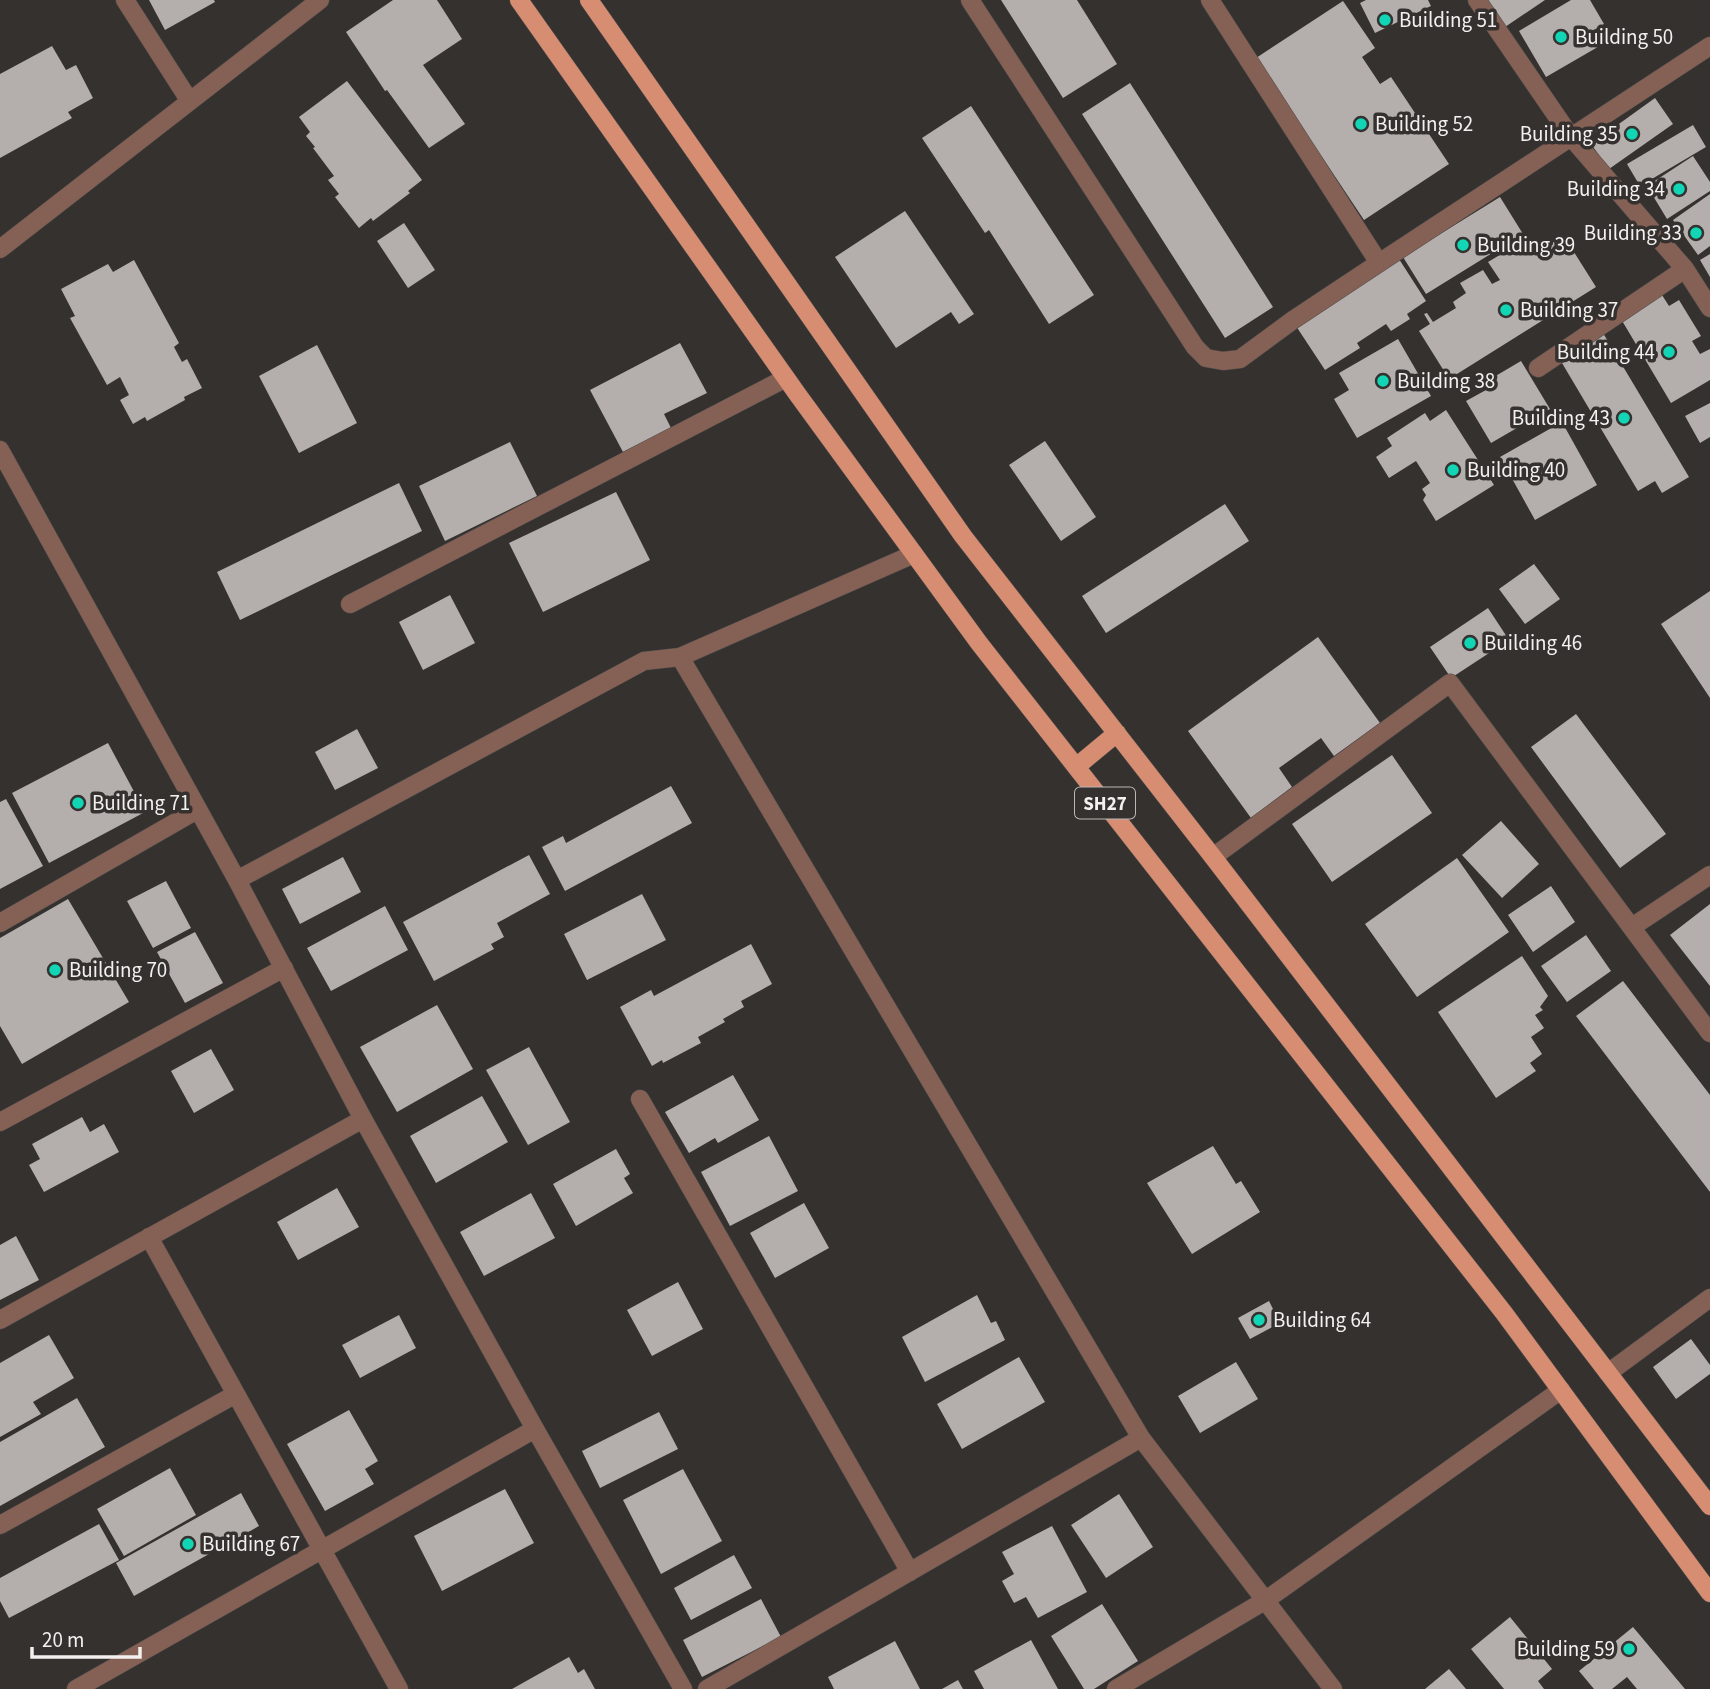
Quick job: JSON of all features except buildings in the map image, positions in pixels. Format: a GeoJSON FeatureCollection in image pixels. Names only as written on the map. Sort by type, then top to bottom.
{"type":"FeatureCollection","features":[{"type":"Feature","properties":{"kind":"main road","name":"SH27"},"geometry":{"type":"LineString","coordinates":[[519,0],[786,379],[979,643],[1504,1313],[1710,1593]]}},
{"type":"Feature","properties":{"kind":"main road","name":"SH27"},"geometry":{"type":"LineString","coordinates":[[589,0],[963,536],[1213,857],[1710,1506]]}},
{"type":"Feature","properties":{"kind":"main road"},"geometry":{"type":"LineString","coordinates":[[1076,767],[1117,733]]}},
{"type":"Feature","properties":{"kind":"street"},"geometry":{"type":"LineString","coordinates":[[125,0],[189,100]]}},
{"type":"Feature","properties":{"kind":"street"},"geometry":{"type":"LineString","coordinates":[[0,249],[320,0]]}},
{"type":"Feature","properties":{"kind":"street"},"geometry":{"type":"LineString","coordinates":[[970,0],[1195,347],[1206,358],[1223,361],[1240,359],[1293,320],[1710,47]]}},
{"type":"Feature","properties":{"kind":"street"},"geometry":{"type":"LineString","coordinates":[[1210,0],[1379,263]]}},
{"type":"Feature","properties":{"kind":"street"},"geometry":{"type":"LineString","coordinates":[[1477,0],[1571,137],[1685,269],[1710,308]]}},
{"type":"Feature","properties":{"kind":"street"},"geometry":{"type":"LineString","coordinates":[[1538,368],[1685,269]]}},
{"type":"Feature","properties":{"kind":"street"},"geometry":{"type":"LineString","coordinates":[[349,604],[786,379]]}},
{"type":"Feature","properties":{"kind":"street"},"geometry":{"type":"LineString","coordinates":[[0,450],[237,880],[363,1119],[683,1689]]}},
{"type":"Feature","properties":{"kind":"street"},"geometry":{"type":"LineString","coordinates":[[237,880],[644,661],[680,657],[914,554]]}},
{"type":"Feature","properties":{"kind":"street"},"geometry":{"type":"LineString","coordinates":[[680,657],[1141,1438],[1333,1689]]}},
{"type":"Feature","properties":{"kind":"street"},"geometry":{"type":"LineString","coordinates":[[1213,857],[1450,683],[1710,1033]]}},
{"type":"Feature","properties":{"kind":"street"},"geometry":{"type":"LineString","coordinates":[[0,923],[197,810]]}},
{"type":"Feature","properties":{"kind":"street"},"geometry":{"type":"LineString","coordinates":[[1632,927],[1710,874]]}},
{"type":"Feature","properties":{"kind":"street"},"geometry":{"type":"LineString","coordinates":[[0,1122],[284,968]]}},
{"type":"Feature","properties":{"kind":"street"},"geometry":{"type":"LineString","coordinates":[[640,1099],[910,1572]]}},
{"type":"Feature","properties":{"kind":"street"},"geometry":{"type":"LineString","coordinates":[[0,1320],[363,1119]]}},
{"type":"Feature","properties":{"kind":"street"},"geometry":{"type":"LineString","coordinates":[[149,1237],[399,1689]]}},
{"type":"Feature","properties":{"kind":"street"},"geometry":{"type":"LineString","coordinates":[[1608,1373],[1710,1298]]}},
{"type":"Feature","properties":{"kind":"street"},"geometry":{"type":"LineString","coordinates":[[1116,1689],[1266,1600],[1561,1390]]}},
{"type":"Feature","properties":{"kind":"street"},"geometry":{"type":"LineString","coordinates":[[0,1525],[236,1394]]}},
{"type":"Feature","properties":{"kind":"street"},"geometry":{"type":"LineString","coordinates":[[76,1689],[535,1429]]}},
{"type":"Feature","properties":{"kind":"street"},"geometry":{"type":"LineString","coordinates":[[708,1689],[1141,1438]]}},
{"type":"Feature","properties":{"kind":"place","name":"Building 51"},"geometry":{"type":"Point","coordinates":[1385,20]}},
{"type":"Feature","properties":{"kind":"place","name":"Building 50"},"geometry":{"type":"Point","coordinates":[1561,37]}},
{"type":"Feature","properties":{"kind":"place","name":"Building 52"},"geometry":{"type":"Point","coordinates":[1361,124]}},
{"type":"Feature","properties":{"kind":"place","name":"Building 35"},"geometry":{"type":"Point","coordinates":[1632,134]}},
{"type":"Feature","properties":{"kind":"place","name":"Building 34"},"geometry":{"type":"Point","coordinates":[1679,189]}},
{"type":"Feature","properties":{"kind":"place","name":"Building 33"},"geometry":{"type":"Point","coordinates":[1696,233]}},
{"type":"Feature","properties":{"kind":"place","name":"Building 39"},"geometry":{"type":"Point","coordinates":[1463,245]}},
{"type":"Feature","properties":{"kind":"place","name":"Building 37"},"geometry":{"type":"Point","coordinates":[1506,310]}},
{"type":"Feature","properties":{"kind":"place","name":"Building 44"},"geometry":{"type":"Point","coordinates":[1669,352]}},
{"type":"Feature","properties":{"kind":"place","name":"Building 38"},"geometry":{"type":"Point","coordinates":[1383,381]}},
{"type":"Feature","properties":{"kind":"place","name":"Building 43"},"geometry":{"type":"Point","coordinates":[1624,418]}},
{"type":"Feature","properties":{"kind":"place","name":"Building 40"},"geometry":{"type":"Point","coordinates":[1453,470]}},
{"type":"Feature","properties":{"kind":"place","name":"Building 46"},"geometry":{"type":"Point","coordinates":[1470,643]}},
{"type":"Feature","properties":{"kind":"place","name":"Building 71"},"geometry":{"type":"Point","coordinates":[78,803]}},
{"type":"Feature","properties":{"kind":"place","name":"Building 70"},"geometry":{"type":"Point","coordinates":[55,970]}},
{"type":"Feature","properties":{"kind":"place","name":"Building 64"},"geometry":{"type":"Point","coordinates":[1259,1320]}},
{"type":"Feature","properties":{"kind":"place","name":"Building 67"},"geometry":{"type":"Point","coordinates":[188,1544]}},
{"type":"Feature","properties":{"kind":"place","name":"Building 59"},"geometry":{"type":"Point","coordinates":[1629,1649]}}]}
